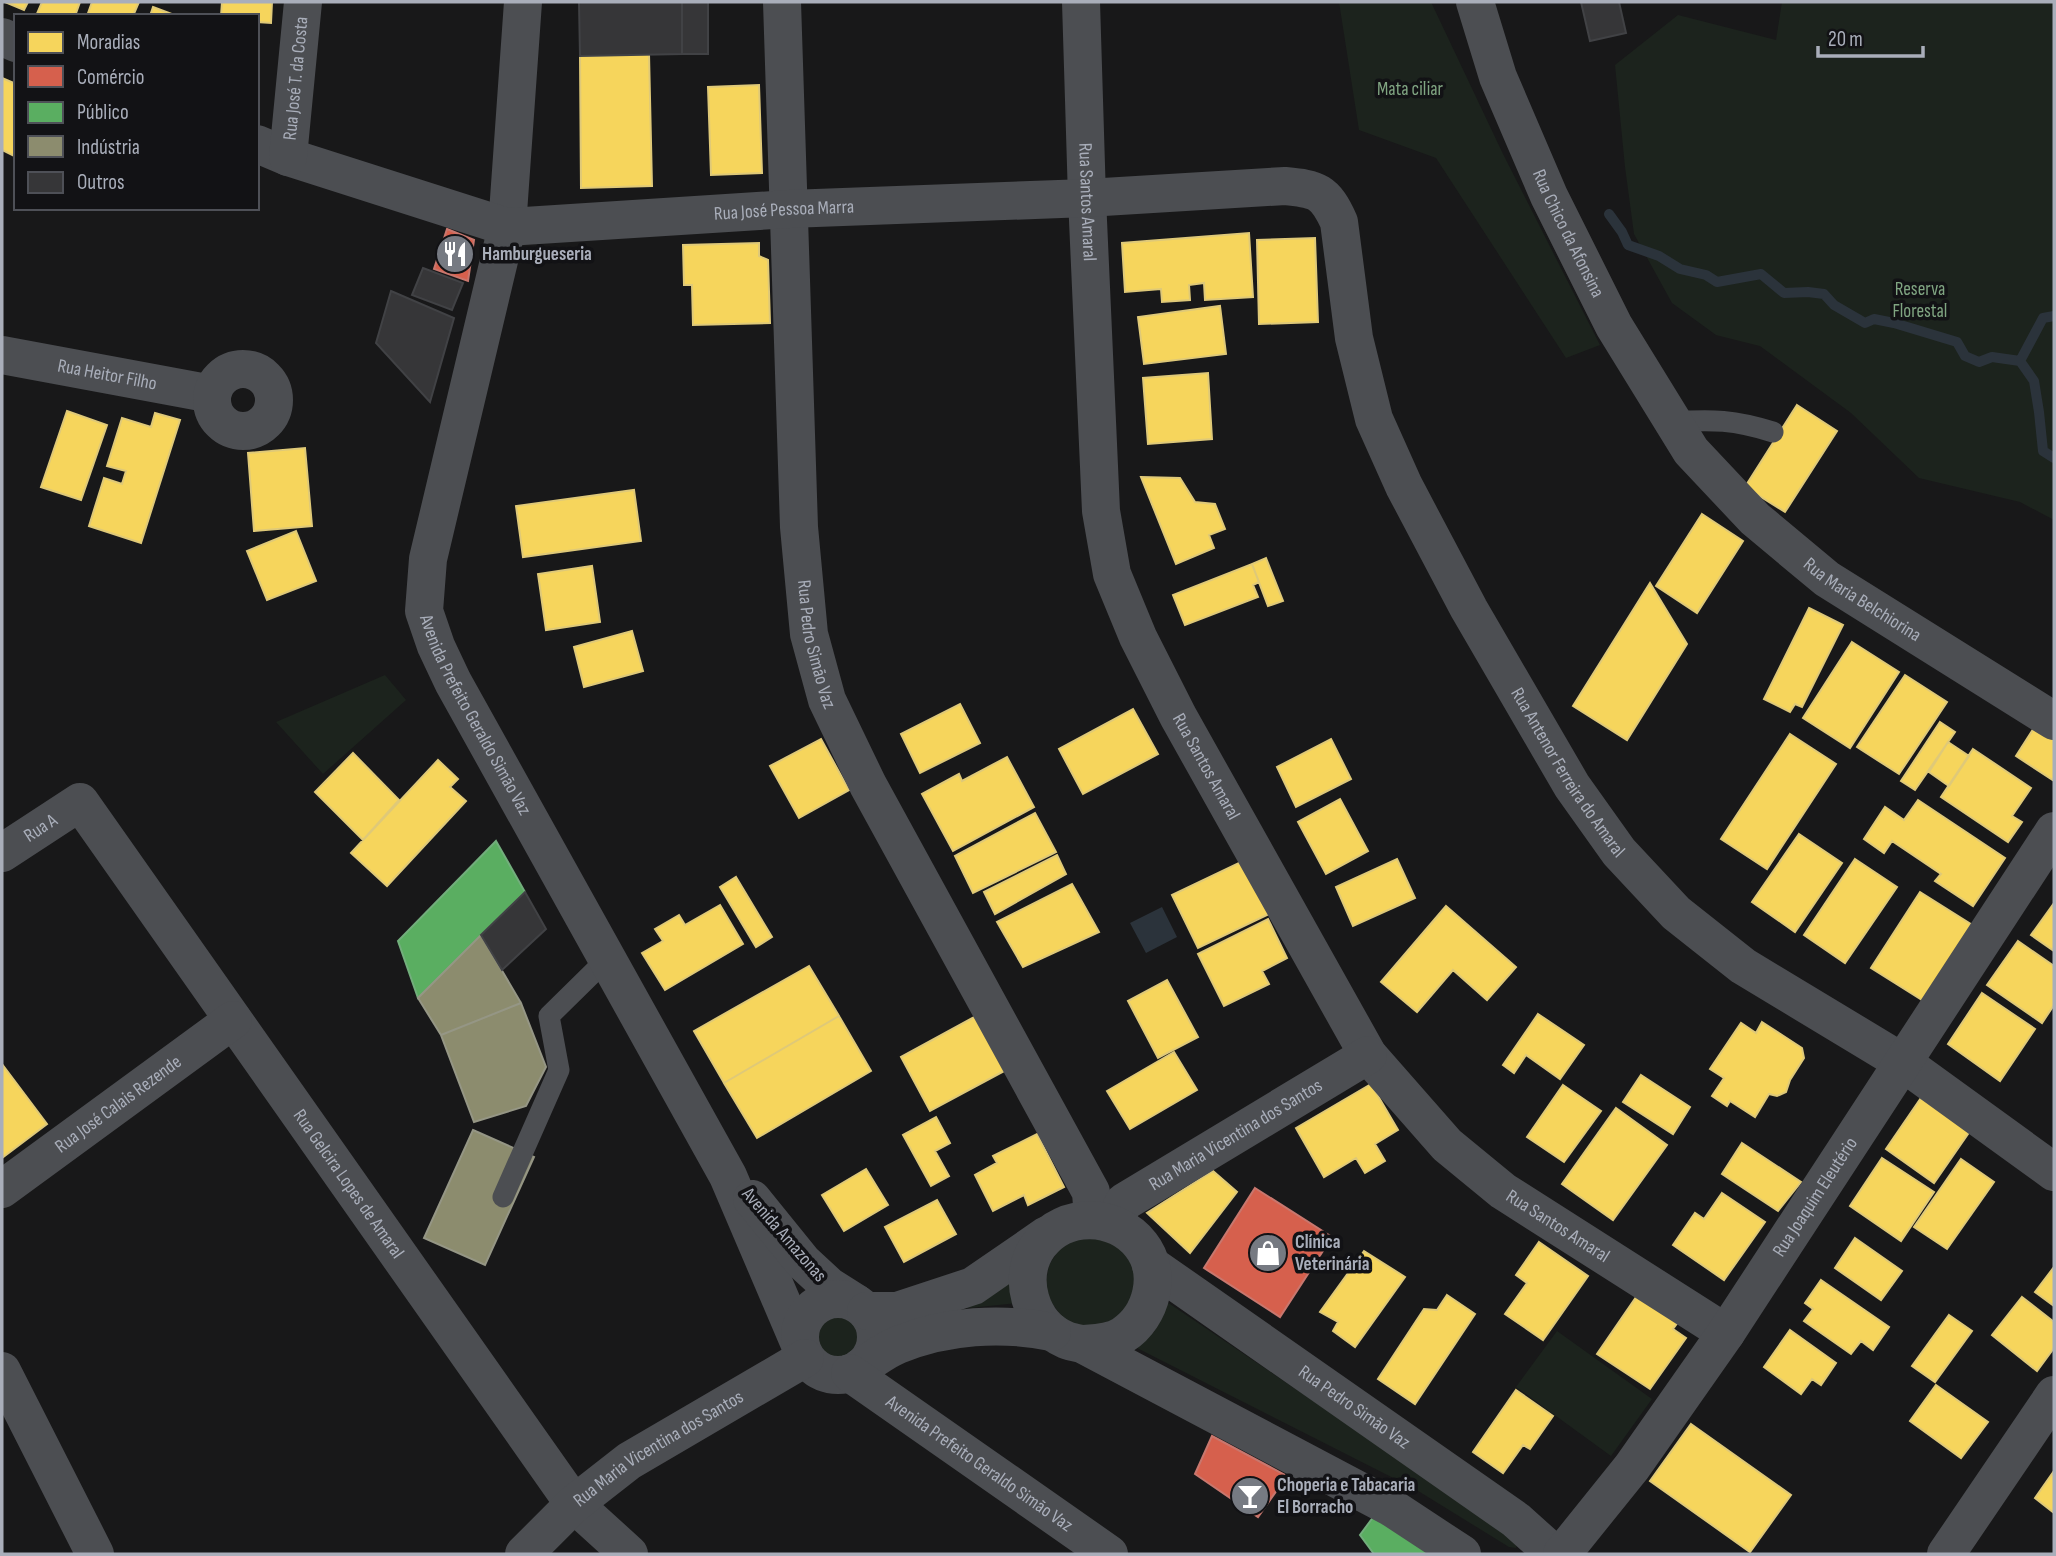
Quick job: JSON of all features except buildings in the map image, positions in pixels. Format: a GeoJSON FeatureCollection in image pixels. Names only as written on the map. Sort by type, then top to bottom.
{"type":"FeatureCollection","features":[{"type":"Feature","properties":{"kind":"street","name":"Rua José T. da Costa"},"geometry":{"type":"LineString","coordinates":[[273,151],[303,2]]}},
{"type":"Feature","properties":{"kind":"street","name":"Avenida Prefeito Geraldo Simão Vaz"},"geometry":{"type":"LineString","coordinates":[[523,2],[507,227],[428,559],[424,611],[436,646],[453,682],[723,1168]]}},
{"type":"Feature","properties":{"kind":"street","name":"Rua Pedro Simão Vaz"},"geometry":{"type":"LineString","coordinates":[[782,2],[799,527],[809,634],[827,700],[868,785],[1091,1192],[1103,1221]]}},
{"type":"Feature","properties":{"kind":"street","name":"Rua Santos Amaral"},"geometry":{"type":"LineString","coordinates":[[1081,2],[1101,511],[1112,574],[1139,637],[1178,716],[1367,1055],[1447,1145],[1503,1191],[1726,1334]]}},
{"type":"Feature","properties":{"kind":"street","name":"Rua Chico da Afonsina"},"geometry":{"type":"LineString","coordinates":[[1475,2],[1498,77],[1549,196],[1614,326],[1682,436]]}},
{"type":"Feature","properties":{"kind":"street","name":"Rua José Pessoa Marra"},"geometry":{"type":"LineString","coordinates":[[273,151],[507,227],[789,209],[1087,198],[1285,186],[1306,188],[1323,194]]}},
{"type":"Feature","properties":{"kind":"street","name":"Rua Antenor Ferreira do Amaral"},"geometry":{"type":"LineString","coordinates":[[1323,194],[1339,222],[1354,338],[1374,419],[1404,486],[1469,609],[1572,786],[1619,852],[1676,913],[1742,966],[1902,1062],[2054,1172]]}},
{"type":"Feature","properties":{"kind":"street","name":"Rua Heitor Filho"},"geometry":{"type":"LineString","coordinates":[[2,355],[212,394]]}},
{"type":"Feature","properties":{"kind":"street","name":"Rua Maria Belchiorina"},"geometry":{"type":"LineString","coordinates":[[1682,436],[1755,519],[1827,579],[2054,721]]}},
{"type":"Feature","properties":{"kind":"street","name":"Rua A"},"geometry":{"type":"LineString","coordinates":[[2,853],[79,802]]}},
{"type":"Feature","properties":{"kind":"street","name":"Rua Gelcira Lopes de Amaral"},"geometry":{"type":"LineString","coordinates":[[79,802],[574,1504],[629,1554]]}},
{"type":"Feature","properties":{"kind":"street","name":"Rua Joaquim Eleutério"},"geometry":{"type":"LineString","coordinates":[[1562,1554],[1632,1467],[1726,1334],[2054,831]]}},
{"type":"Feature","properties":{"kind":"street","name":"Rua José Calais Rezende"},"geometry":{"type":"LineString","coordinates":[[2,1189],[233,1020]]}},
{"type":"Feature","properties":{"kind":"street","name":"Rua Maria Vicentina dos Santos"},"geometry":{"type":"LineString","coordinates":[[1103,1221],[1124,1202],[1367,1055]]}},
{"type":"Feature","properties":{"kind":"street","name":"Avenida Amazonas"},"geometry":{"type":"LineString","coordinates":[[723,1168],[803,1262],[829,1286],[861,1307]]}},
{"type":"Feature","properties":{"kind":"street","name":"Avenida Amazonas"},"geometry":{"type":"LineString","coordinates":[[723,1168],[803,1352]]}},
{"type":"Feature","properties":{"kind":"street"},"geometry":{"type":"LineString","coordinates":[[1103,1221],[1130,1233],[1143,1247],[1151,1265],[1153,1286],[1148,1305],[1138,1322],[1122,1336],[1103,1343],[1067,1338],[1029,1327],[984,1326],[933,1334],[897,1345],[855,1370],[837,1375],[825,1374],[814,1367],[803,1352],[799,1334],[802,1322],[819,1304],[831,1300],[897,1311],[973,1286],[1035,1241],[1074,1222],[1103,1221]]}},
{"type":"Feature","properties":{"kind":"street"},"geometry":{"type":"LineString","coordinates":[[1054,1231],[1040,1244],[1030,1262],[1027,1281],[1030,1300],[1039,1318],[1067,1338],[1381,1502],[1462,1554]]}},
{"type":"Feature","properties":{"kind":"street","name":"Rua Pedro Simão Vaz"},"geometry":{"type":"LineString","coordinates":[[1151,1265],[1516,1520],[1554,1554]]}},
{"type":"Feature","properties":{"kind":"street"},"geometry":{"type":"LineString","coordinates":[[855,1370],[870,1358],[875,1346],[873,1322],[861,1307]]}},
{"type":"Feature","properties":{"kind":"street","name":"Rua Maria Vicentina dos Santos"},"geometry":{"type":"LineString","coordinates":[[524,1554],[574,1504],[629,1461],[803,1352]]}},
{"type":"Feature","properties":{"kind":"street","name":"Avenida Prefeito Geraldo Simão Vaz"},"geometry":{"type":"LineString","coordinates":[[855,1370],[1109,1554]]}},
{"type":"Feature","properties":{"kind":"street"},"geometry":{"type":"LineString","coordinates":[[2,1371],[95,1554]]}},
{"type":"Feature","properties":{"kind":"street"},"geometry":{"type":"LineString","coordinates":[[1946,1554],[2054,1395]]}},
{"type":"Feature","properties":{"kind":"lane"},"geometry":{"type":"LineString","coordinates":[[1682,436],[1709,419],[1743,423],[1773,432]]}},
{"type":"Feature","properties":{"kind":"lane"},"geometry":{"type":"LineString","coordinates":[[503,1198],[559,1070],[549,1016],[607,959]]}},
{"type":"Feature","properties":{"kind":"green space","name":"Mata ciliar"},"geometry":{"type":"Polygon","coordinates":[[[1339,2],[1431,2],[1503,154],[1600,345],[1566,358],[1436,158],[1359,130],[1339,2]]]}},
{"type":"Feature","properties":{"kind":"green space","name":"Reserva Florestal"},"geometry":{"type":"Polygon","coordinates":[[[1782,2],[2054,2],[2054,520],[2020,502],[1919,478],[1851,413],[1760,346],[1716,335],[1672,303],[1634,234],[1615,65],[1678,15],[1776,40],[1782,2]]]}},
{"type":"Feature","properties":{"kind":"green space"},"geometry":{"type":"Polygon","coordinates":[[[385,675],[406,700],[323,774],[276,722],[385,675]]]}},
{"type":"Feature","properties":{"kind":"green space"},"geometry":{"type":"Polygon","coordinates":[[[1103,1236],[1138,1263],[1134,1308],[1096,1330],[1067,1323],[1047,1297],[1046,1281],[1049,1265],[1058,1251],[1071,1241],[1103,1236]]]}},
{"type":"Feature","properties":{"kind":"green space"},"geometry":{"type":"Polygon","coordinates":[[[1013,1275],[1019,1303],[949,1310],[1013,1275]]]}},
{"type":"Feature","properties":{"kind":"green space"},"geometry":{"type":"Polygon","coordinates":[[[1167,1302],[1511,1535],[1517,1544],[1516,1548],[1509,1547],[1415,1489],[1135,1347],[1154,1332],[1167,1302]]]}},
{"type":"Feature","properties":{"kind":"green space"},"geometry":{"type":"Polygon","coordinates":[[[835,1311],[864,1328],[866,1337],[865,1346],[838,1367],[820,1361],[812,1326],[822,1316],[835,1311]]]}},
{"type":"Feature","properties":{"kind":"green space"},"geometry":{"type":"Polygon","coordinates":[[[1557,1331],[1652,1399],[1611,1456],[1516,1387],[1557,1331]]]}},
{"type":"Feature","properties":{"kind":"shaded area"},"geometry":{"type":"Polygon","coordinates":[[[1162,907],[1177,937],[1146,953],[1130,923],[1162,907]]]}},
{"type":"Feature","properties":{"kind":"waterway"},"geometry":{"type":"LineString","coordinates":[[1609,214],[1628,245],[1659,256],[1680,269],[1706,275],[1717,282],[1761,274],[1784,293],[1824,294],[1834,305],[1865,323],[1874,319],[1894,323],[1957,342],[1965,356],[1979,362],[1992,357],[2020,361],[2043,318],[2054,316]]}},
{"type":"Feature","properties":{"kind":"waterway"},"geometry":{"type":"LineString","coordinates":[[2020,361],[2034,381],[2043,451],[2054,458]]}},
{"type":"Feature","properties":{"kind":"place","name":"Hamburgueseria"},"geometry":{"type":"Point","coordinates":[455,254]}},
{"type":"Feature","properties":{"kind":"place","name":"Clínica Veterinária"},"geometry":{"type":"Point","coordinates":[1268,1253]}},
{"type":"Feature","properties":{"kind":"place","name":"Choperia e Tabacaria El Borracho"},"geometry":{"type":"Point","coordinates":[1250,1496]}}]}
